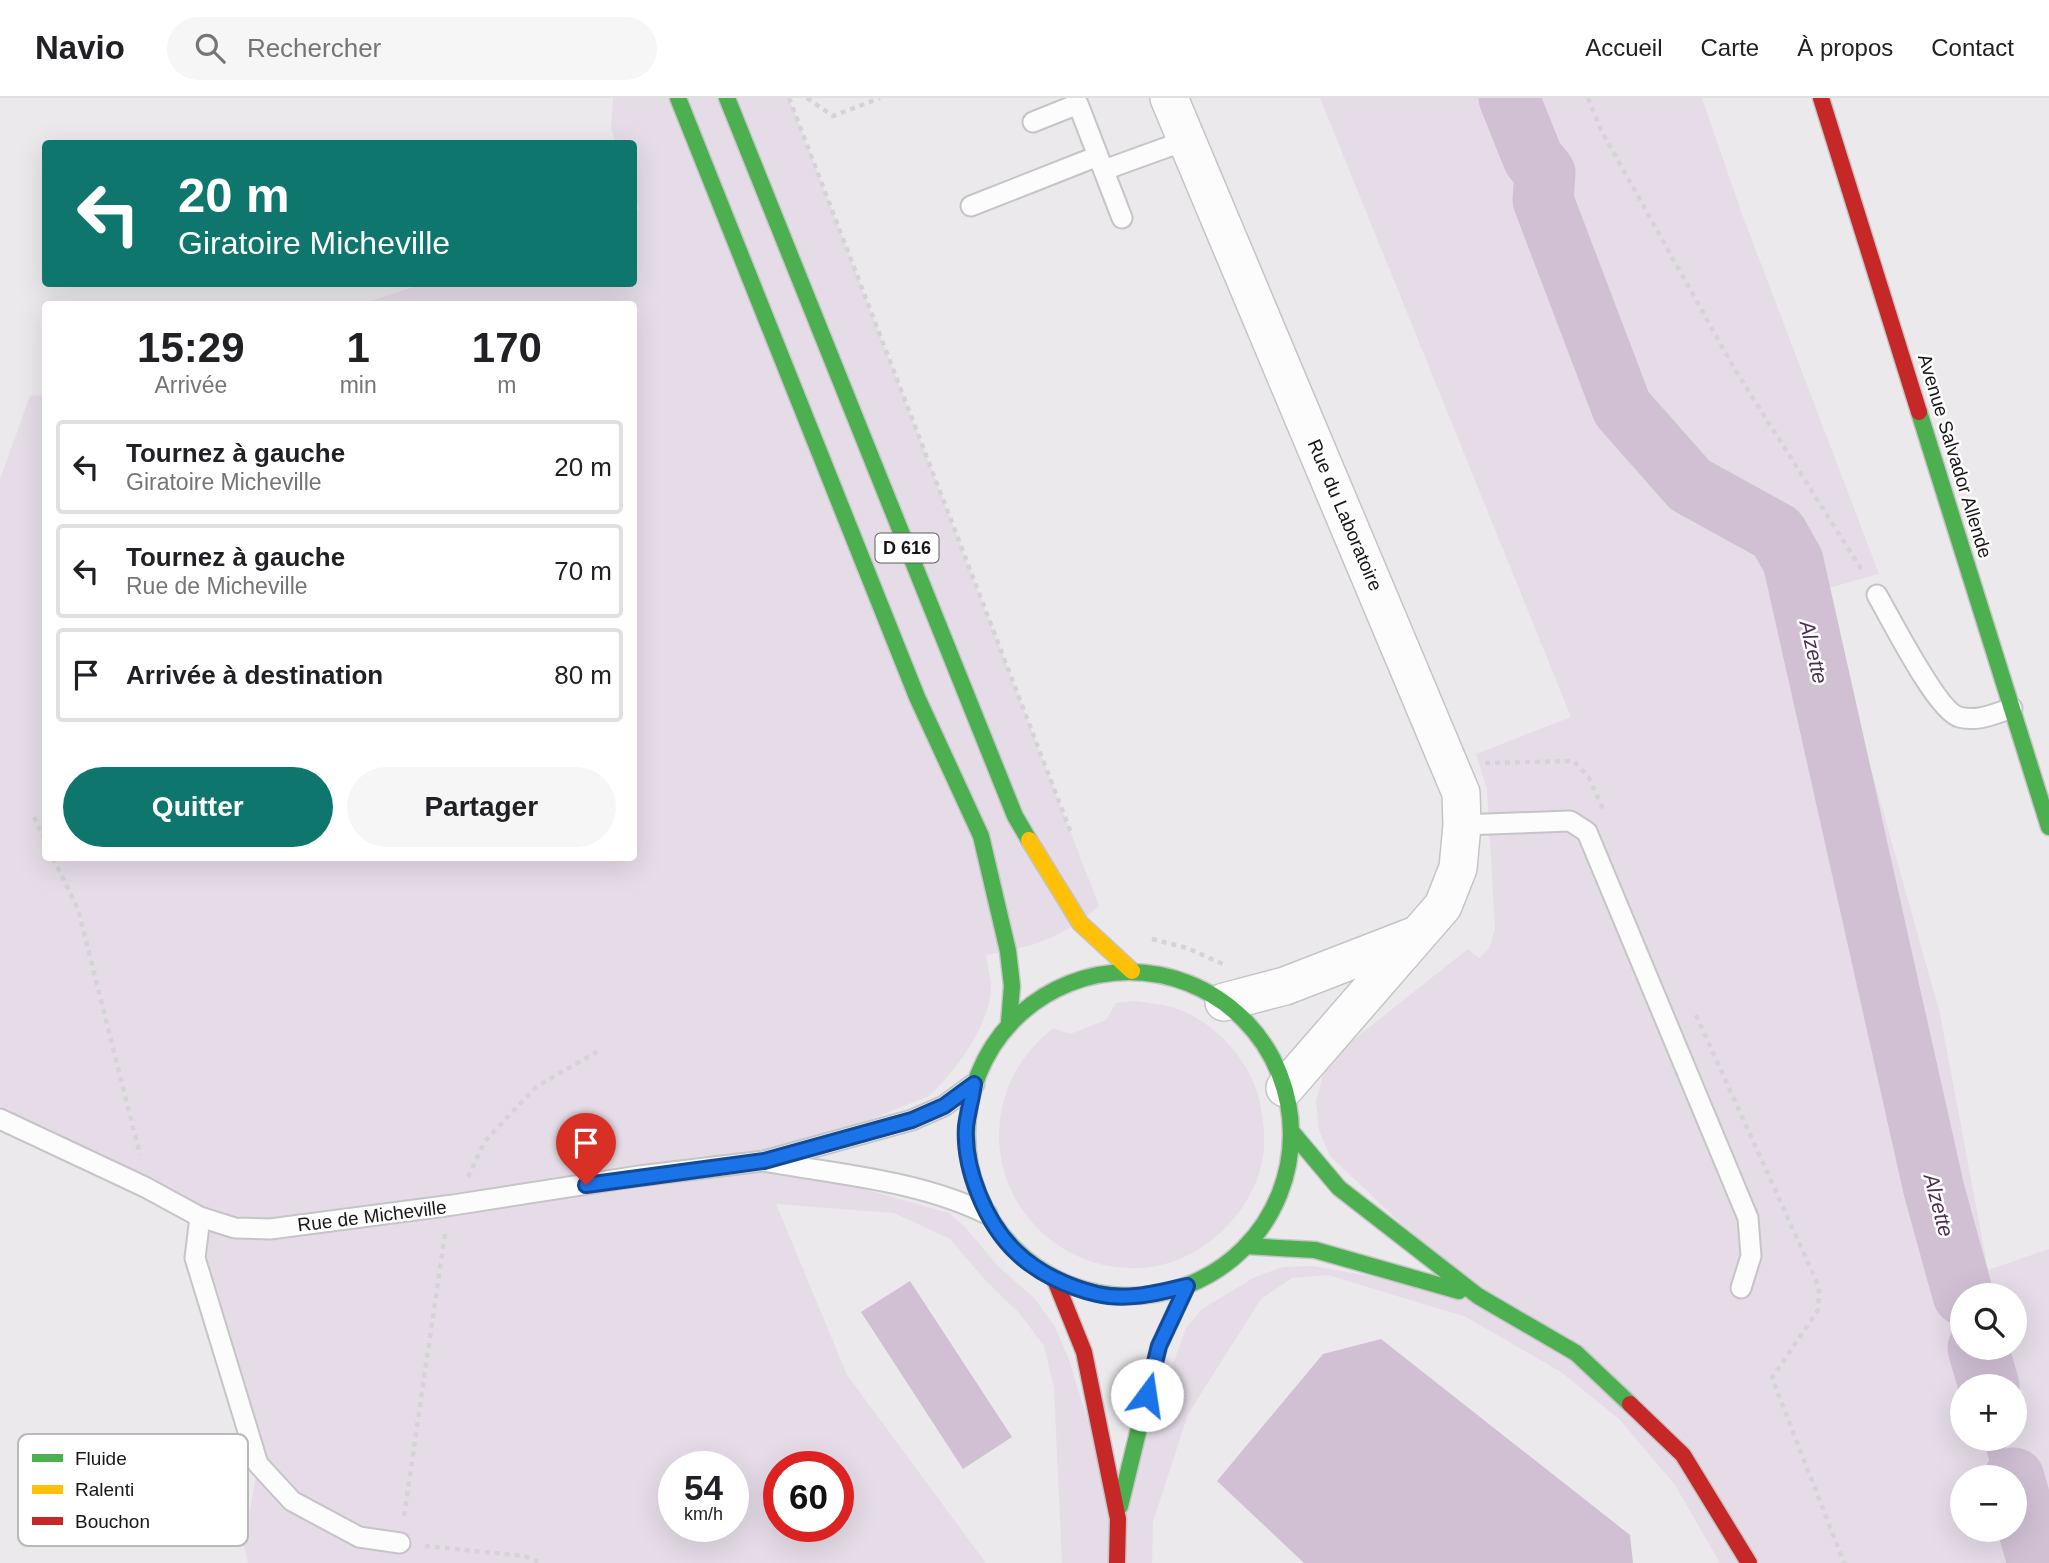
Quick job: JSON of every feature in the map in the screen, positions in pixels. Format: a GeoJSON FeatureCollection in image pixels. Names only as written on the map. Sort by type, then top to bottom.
{"type":"FeatureCollection","features":[{"type":"Feature","properties":{"kind":"main road","name":"D 616"},"geometry":{"type":"LineString","coordinates":[[678,98],[917,697],[981,836],[1008,951],[1012,986],[1009,1023]]}},
{"type":"Feature","properties":{"kind":"main road","name":"D 616"},"geometry":{"type":"LineString","coordinates":[[727,98],[1015,816],[1080,923],[1132,971]]}},
{"type":"Feature","properties":{"kind":"main road","name":"Avenue Salvador Allende"},"geometry":{"type":"LineString","coordinates":[[1821,98],[2049,827]]}},
{"type":"Feature","properties":{"kind":"main road"},"geometry":{"type":"LineString","coordinates":[[1132,971],[1227,985],[1261,1040],[1284,1088],[1291,1131],[1287,1173],[1272,1212],[1246,1246],[1219,1270],[1187,1286],[1143,1297],[1098,1294],[1055,1280],[1016,1252],[987,1214],[971,1172],[966,1128],[974,1084],[989,1052],[1009,1023],[1045,994],[1087,977],[1132,971]]}},
{"type":"Feature","properties":{"kind":"main road"},"geometry":{"type":"LineString","coordinates":[[1291,1131],[1339,1188],[1478,1296],[1576,1353],[1683,1455],[1749,1563]]}},
{"type":"Feature","properties":{"kind":"main road"},"geometry":{"type":"LineString","coordinates":[[1246,1246],[1315,1250],[1478,1296]]}},
{"type":"Feature","properties":{"kind":"main road"},"geometry":{"type":"LineString","coordinates":[[1055,1280],[1084,1352],[1118,1519]]}},
{"type":"Feature","properties":{"kind":"main road"},"geometry":{"type":"LineString","coordinates":[[1117,1563],[1118,1519],[1159,1346],[1187,1286]]}},
{"type":"Feature","properties":{"kind":"street","name":"Rue du Laboratoire"},"geometry":{"type":"LineString","coordinates":[[1169,98],[1461,793],[1462,825],[1458,868],[1443,906],[1284,1088]]}},
{"type":"Feature","properties":{"kind":"street"},"geometry":{"type":"LineString","coordinates":[[1227,985],[1285,986],[1421,933]]}},
{"type":"Feature","properties":{"kind":"lane"},"geometry":{"type":"LineString","coordinates":[[1033,122],[1078,104],[1122,218]]}},
{"type":"Feature","properties":{"kind":"lane"},"geometry":{"type":"LineString","coordinates":[[971,205],[1186,139]]}},
{"type":"Feature","properties":{"kind":"lane"},"geometry":{"type":"LineString","coordinates":[[1877,596],[1939,702],[1956,717],[1977,719],[2012,708]]}},
{"type":"Feature","properties":{"kind":"lane"},"geometry":{"type":"LineString","coordinates":[[1462,825],[1570,821],[1587,831],[1748,1217],[1751,1255],[1741,1288]]}},
{"type":"Feature","properties":{"kind":"lane","name":"Rue de Micheville"},"geometry":{"type":"LineString","coordinates":[[0,1119],[145,1187],[200,1217],[235,1228],[270,1229],[453,1205],[639,1176],[764,1161],[912,1120],[944,1106],[974,1084]]}},
{"type":"Feature","properties":{"kind":"lane","name":"Rue de Micheville"},"geometry":{"type":"LineString","coordinates":[[764,1161],[921,1189],[957,1199],[987,1214]]}},
{"type":"Feature","properties":{"kind":"lane"},"geometry":{"type":"LineString","coordinates":[[200,1217],[195,1258],[258,1464],[292,1501],[359,1537],[400,1543]]}},
{"type":"Feature","properties":{"kind":"path"},"geometry":{"type":"LineString","coordinates":[[789,98],[1074,841]]}},
{"type":"Feature","properties":{"kind":"path"},"geometry":{"type":"LineString","coordinates":[[808,99],[833,116],[880,98]]}},
{"type":"Feature","properties":{"kind":"path"},"geometry":{"type":"LineString","coordinates":[[1588,98],[1601,130],[1734,368],[1877,596]]}},
{"type":"Feature","properties":{"kind":"path"},"geometry":{"type":"LineString","coordinates":[[34,817],[42,834]]}},
{"type":"Feature","properties":{"kind":"path"},"geometry":{"type":"LineString","coordinates":[[54,861],[78,909],[139,1149],[145,1187]]}},
{"type":"Feature","properties":{"kind":"path"},"geometry":{"type":"LineString","coordinates":[[1140,935],[1187,948],[1227,985]]}},
{"type":"Feature","properties":{"kind":"path"},"geometry":{"type":"LineString","coordinates":[[485,1141],[536,1087],[600,1050]]}},
{"type":"Feature","properties":{"kind":"path"},"geometry":{"type":"LineString","coordinates":[[453,1205],[444,1236],[400,1543],[524,1556],[541,1563]]}},
{"type":"Feature","properties":{"kind":"path"},"geometry":{"type":"LineString","coordinates":[[1772,1378],[1844,1563]]}},
{"type":"Feature","properties":{"kind":"shaded area"},"geometry":{"type":"Polygon","coordinates":[[[613,98],[789,98],[1099,906],[1072,926],[1046,940],[986,955],[991,988],[985,1017],[960,1061],[929,1096],[765,1161],[949,1213],[965,1227],[997,1265],[1035,1299],[1055,1327],[1068,1357],[1118,1518],[1186,1328],[1202,1309],[1255,1277],[1283,1267],[1313,1266],[1477,1295],[1330,1156],[1319,1130],[1316,1102],[1323,1075],[1338,1052],[1468,949],[1479,958],[1489,948],[1495,929],[1487,789],[1476,754],[1571,717],[1320,98],[1702,98],[1742,214],[1879,574],[1821,590],[1940,1014],[1988,1270],[2049,1249],[2049,1563],[2038,1563],[2027,1524],[2027,1465],[2010,1465],[2006,1451],[2027,1451],[2027,1374],[1986,1374],[1981,1360],[2027,1360],[2027,1283],[1960,1283],[1934,1190],[1866,883],[1917,1191],[1950,1315],[1950,1360],[1962,1360],[1966,1374],[1950,1374],[1950,1451],[1986,1451],[1991,1465],[1950,1465],[1950,1542],[2010,1542],[2016,1563],[1720,1563],[1675,1485],[1620,1420],[1561,1372],[1466,1317],[1328,1275],[1292,1278],[1261,1299],[1188,1414],[1153,1522],[1152,1563],[1062,1563],[1054,1388],[1044,1346],[1020,1314],[986,1281],[950,1239],[894,1213],[776,1204],[847,1375],[986,1563],[248,1563],[244,1546],[248,1546],[248,1523],[258,1464],[195,1258],[200,1217],[0,1119],[0,479],[30,396],[42,395],[42,861],[637,861],[637,301],[371,301],[414,287],[637,287],[637,140],[615,140],[611,128],[613,98]]]}},
{"type":"Feature","properties":{"kind":"shaded area"},"geometry":{"type":"Polygon","coordinates":[[[1862,864],[1934,1190],[1960,1283],[1950,1283],[1950,1315],[1917,1191],[1862,864]]]}},
{"type":"Feature","properties":{"kind":"shaded area"},"geometry":{"type":"Polygon","coordinates":[[[1135,1001],[1172,1007],[1186,1013],[1200,1020],[1226,1041],[1253,1081],[1261,1110],[1264,1141],[1257,1180],[1232,1221],[1215,1238],[1174,1261],[1151,1267],[1127,1268],[1076,1256],[1054,1243],[1035,1226],[1008,1183],[1001,1158],[999,1132],[1008,1087],[1022,1061],[1041,1038],[1053,1028],[1070,1034],[1106,1020],[1116,1003],[1135,1001]]]}},
{"type":"Feature","properties":{"kind":"shaded area"},"geometry":{"type":"Polygon","coordinates":[[[910,1281],[1012,1437],[963,1469],[861,1312],[910,1281]]]}},
{"type":"Feature","properties":{"kind":"shaded area"},"geometry":{"type":"Polygon","coordinates":[[[1381,1339],[1630,1535],[1633,1563],[1304,1563],[1217,1481],[1323,1354],[1381,1339]]]}},
{"type":"Feature","properties":{"kind":"shaded area"},"geometry":{"type":"Polygon","coordinates":[[[1962,1360],[1981,1360],[1986,1374],[1966,1374],[1962,1360]]]}},
{"type":"Feature","properties":{"kind":"shaded area"},"geometry":{"type":"Polygon","coordinates":[[[1986,1451],[2006,1451],[2011,1465],[1991,1465],[1986,1451]]]}},
{"type":"Feature","properties":{"kind":"shaded area"},"geometry":{"type":"Polygon","coordinates":[[[2027,1524],[2038,1563],[2016,1563],[2010,1542],[2027,1542],[2027,1524]]]}},
{"type":"Feature","properties":{"kind":"waterway","name":"Alzette"},"geometry":{"type":"LineString","coordinates":[[1509,98],[1533,158],[1545,173],[1543,200],[1622,408],[1690,485],[1777,533],[1793,561],[1934,1190],[1960,1283]]}},
{"type":"Feature","properties":{"kind":"waterway","name":"Alzette"},"geometry":{"type":"LineString","coordinates":[[1981,1360],[1986,1374]]}},
{"type":"Feature","properties":{"kind":"waterway","name":"Alzette"},"geometry":{"type":"LineString","coordinates":[[2027,1524],[2038,1563]]}},
{"type":"Feature","properties":{"kind":"traffic: fast"},"geometry":{"type":"LineString","coordinates":[[678,98],[917,697],[981,836],[1008,951],[1012,986],[1009,1023]]}},
{"type":"Feature","properties":{"kind":"traffic: fast"},"geometry":{"type":"LineString","coordinates":[[727,98],[1015,816],[1029,840]]}},
{"type":"Feature","properties":{"kind":"traffic: fast"},"geometry":{"type":"LineString","coordinates":[[1919,412],[2049,827]]}},
{"type":"Feature","properties":{"kind":"traffic: fast"},"geometry":{"type":"LineString","coordinates":[[1129,972],[1161,975],[1205,991],[1232,1009],[1254,1031],[1272,1058],[1284,1087],[1291,1134],[1288,1166],[1272,1210],[1254,1237],[1232,1259],[1205,1277],[1176,1289],[1129,1296],[1097,1293],[1053,1277],[1026,1259],[1004,1237],[986,1210],[974,1181],[967,1134],[970,1102],[986,1058],[1004,1031],[1026,1009],[1053,991],[1082,979],[1129,972]]}},
{"type":"Feature","properties":{"kind":"traffic: fast"},"geometry":{"type":"LineString","coordinates":[[1291,1131],[1339,1188],[1478,1296],[1576,1353],[1630,1404]]}},
{"type":"Feature","properties":{"kind":"traffic: fast"},"geometry":{"type":"LineString","coordinates":[[1246,1246],[1315,1250],[1459,1291]]}},
{"type":"Feature","properties":{"kind":"traffic: fast"},"geometry":{"type":"LineString","coordinates":[[1120,1506],[1159,1346],[1187,1286]]}},
{"type":"Feature","properties":{"kind":"traffic: slow"},"geometry":{"type":"LineString","coordinates":[[1029,840],[1080,923],[1132,971]]}},
{"type":"Feature","properties":{"kind":"traffic: jam"},"geometry":{"type":"LineString","coordinates":[[1821,98],[1919,412]]}},
{"type":"Feature","properties":{"kind":"traffic: jam"},"geometry":{"type":"LineString","coordinates":[[1055,1280],[1084,1352],[1118,1519],[1117,1563]]}},
{"type":"Feature","properties":{"kind":"traffic: jam"},"geometry":{"type":"LineString","coordinates":[[1630,1404],[1683,1455],[1749,1563]]}},
{"type":"Feature","properties":{"kind":"route"},"geometry":{"type":"LineString","coordinates":[[586,1185],[764,1161],[912,1120],[944,1106],[974,1084],[966,1128],[971,1172],[987,1214],[1016,1252],[1055,1280],[1098,1294],[1143,1297],[1187,1286],[1159,1346],[1147,1395]]}}]}
